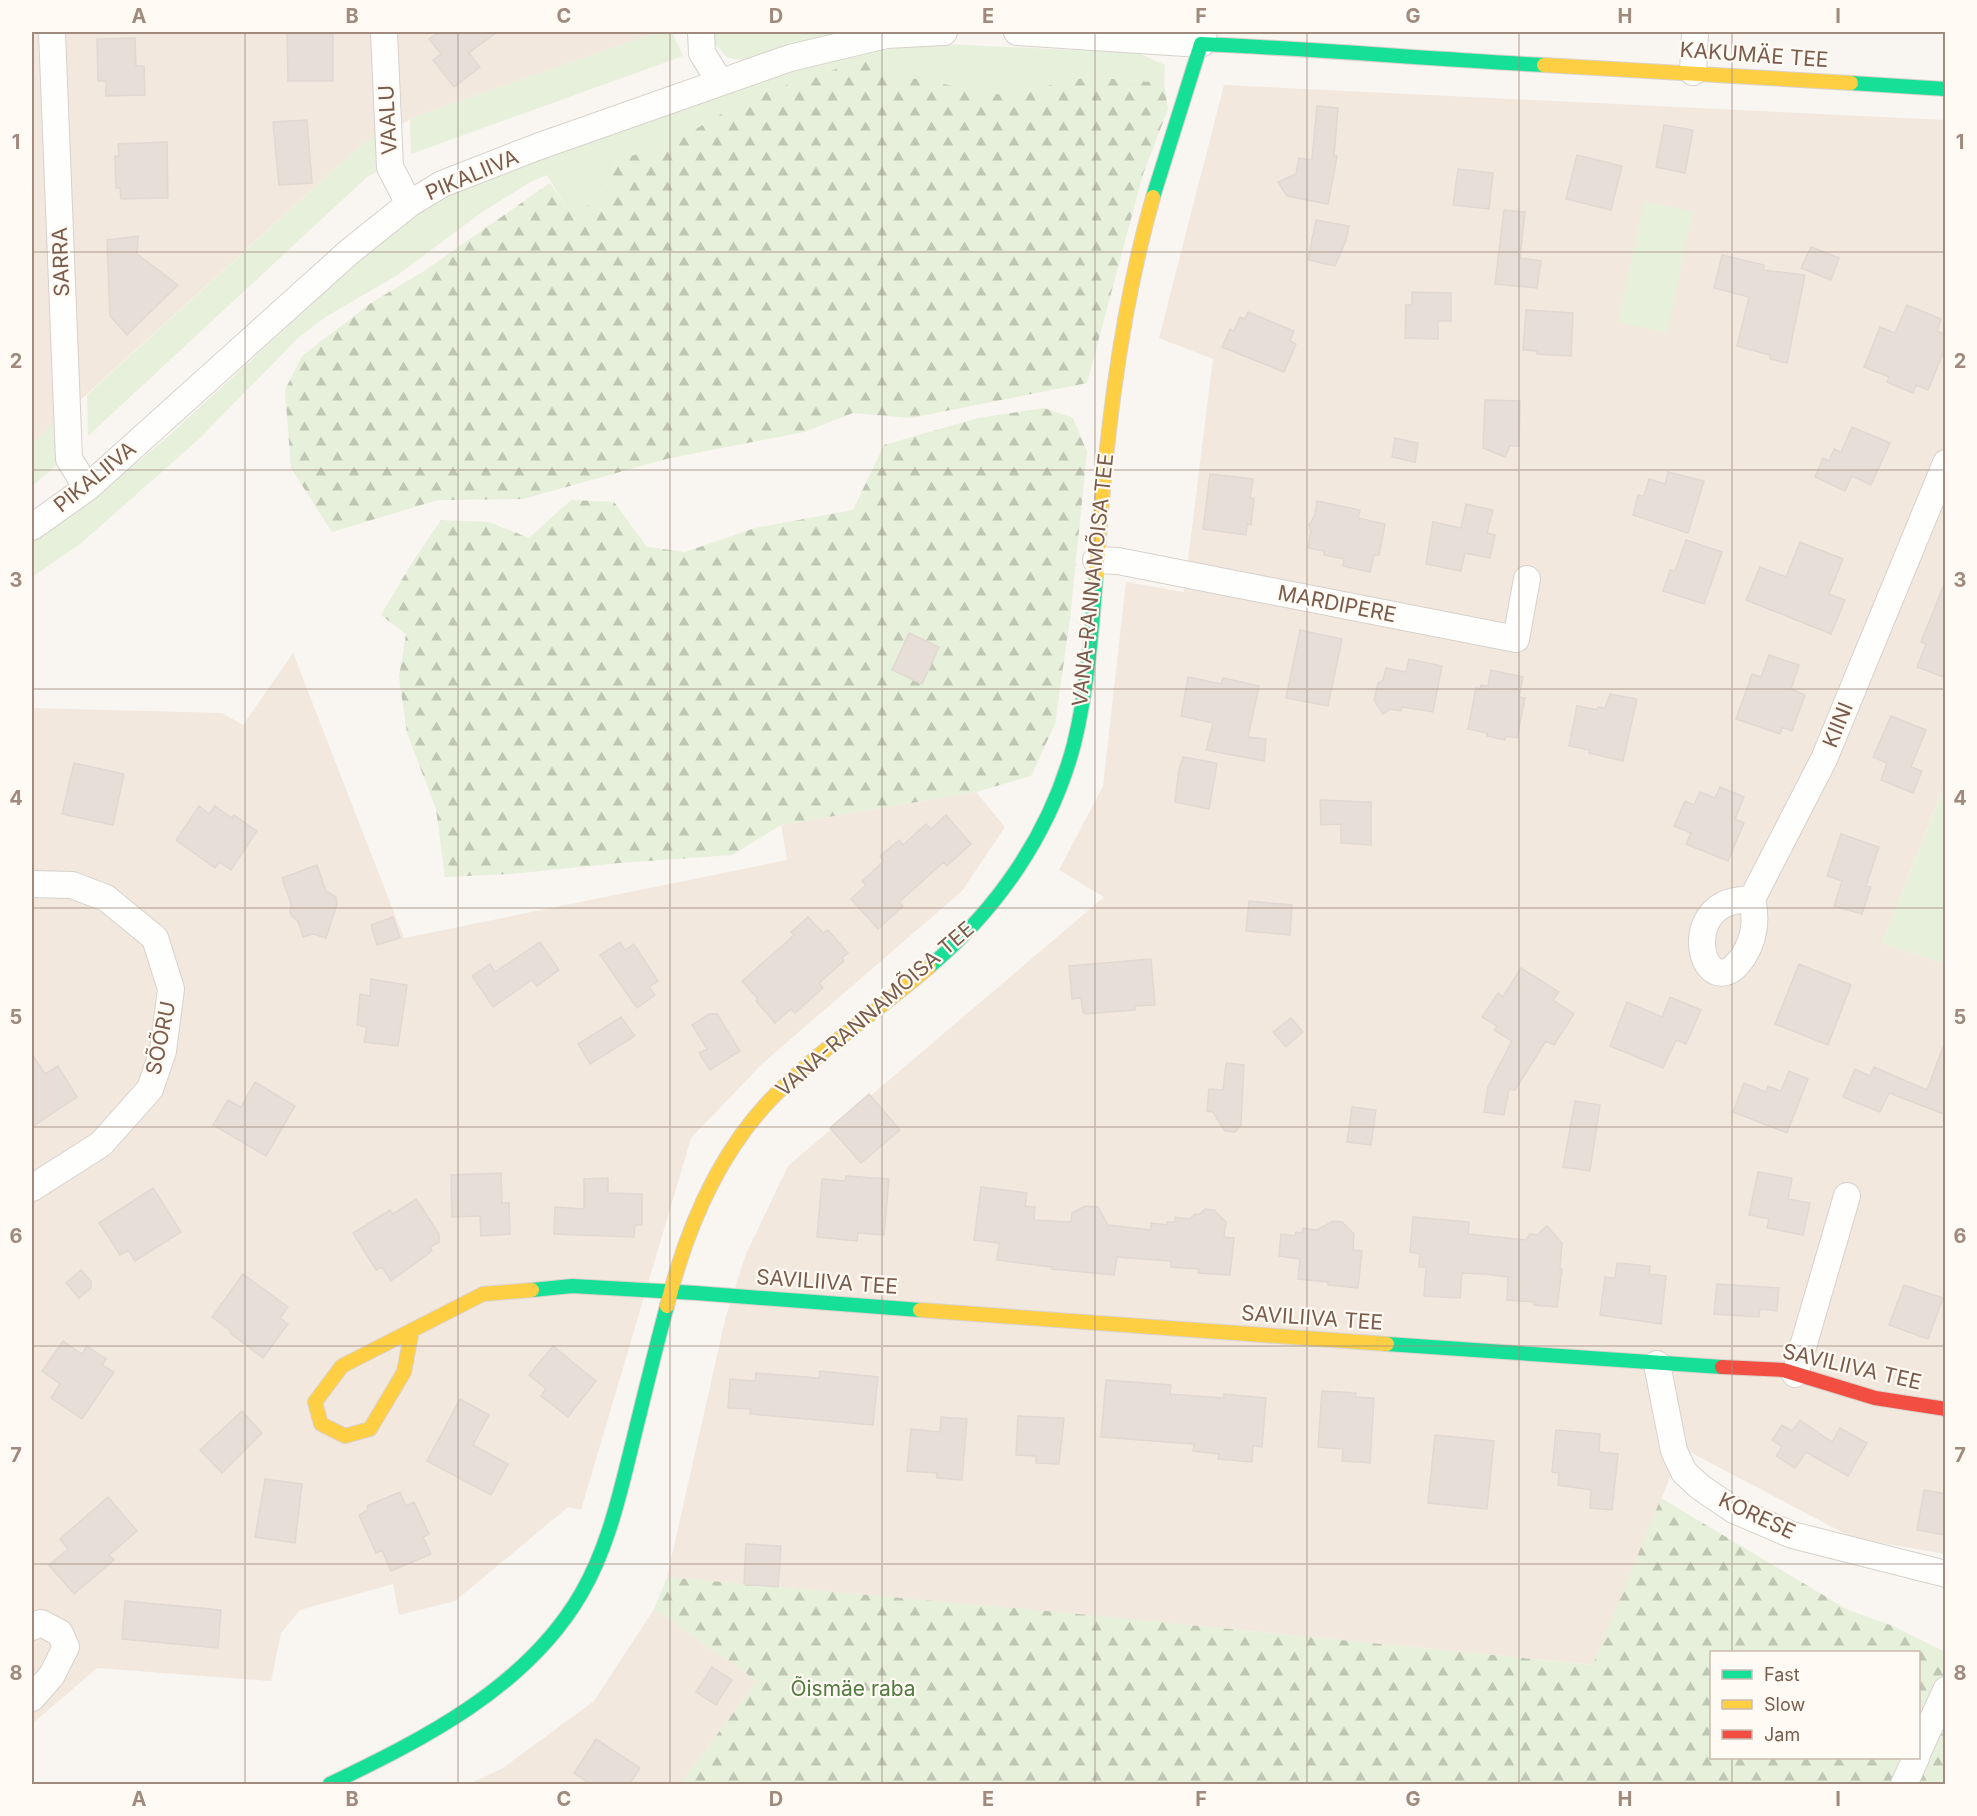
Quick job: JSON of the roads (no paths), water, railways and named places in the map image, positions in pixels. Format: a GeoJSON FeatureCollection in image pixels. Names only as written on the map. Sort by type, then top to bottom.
{"type":"FeatureCollection","features":[{"type":"Feature","properties":{"kind":"street","name":"SARRA"},"geometry":{"type":"LineString","coordinates":[[52,32],[69,459],[87,488]]}},
{"type":"Feature","properties":{"kind":"street","name":"VAALU"},"geometry":{"type":"LineString","coordinates":[[384,32],[390,167],[409,204]]}},
{"type":"Feature","properties":{"kind":"street"},"geometry":{"type":"LineString","coordinates":[[701,32],[702,53],[720,82]]}},
{"type":"Feature","properties":{"kind":"street","name":"PIKALIIVA"},"geometry":{"type":"LineString","coordinates":[[32,527],[87,488],[350,252],[409,204],[442,184],[537,147],[790,58],[886,35],[944,32]]}},
{"type":"Feature","properties":{"kind":"street"},"geometry":{"type":"LineString","coordinates":[[1017,32],[1202,38]]}},
{"type":"Feature","properties":{"kind":"street"},"geometry":{"type":"LineString","coordinates":[[1694,72],[1695,32]]}},
{"type":"Feature","properties":{"kind":"street","name":"KAKUMÄE TEE"},"geometry":{"type":"LineString","coordinates":[[1202,38],[1414,58],[1694,72],[1946,89]]}},
{"type":"Feature","properties":{"kind":"street","name":"VANA-RANNAMÕISA TEE"},"geometry":{"type":"LineString","coordinates":[[330,1785],[428,1733],[479,1701],[535,1656],[561,1626],[583,1592],[604,1548],[640,1420],[670,1292],[687,1238],[708,1190],[737,1141],[758,1114],[796,1075],[965,936],[1000,895],[1027,856],[1054,803],[1074,746],[1089,659],[1111,404],[1121,336],[1141,239],[1202,38]]}},
{"type":"Feature","properties":{"kind":"street","name":"KIINI"},"geometry":{"type":"LineString","coordinates":[[1752,899],[1824,759],[1946,464]]}},
{"type":"Feature","properties":{"kind":"street","name":"MARDIPERE"},"geometry":{"type":"LineString","coordinates":[[1096,560],[1118,561],[1516,639],[1527,579]]}},
{"type":"Feature","properties":{"kind":"street","name":"SÕÕRU"},"geometry":{"type":"LineString","coordinates":[[32,884],[72,885],[106,898],[155,938],[171,989],[163,1051],[150,1089],[101,1144],[32,1188]]}},
{"type":"Feature","properties":{"kind":"street"},"geometry":{"type":"LineString","coordinates":[[1752,899],[1755,925],[1751,942],[1737,965],[1731,970],[1722,973],[1712,969],[1701,945],[1702,932],[1707,919],[1715,909],[1727,902],[1752,899]]}},
{"type":"Feature","properties":{"kind":"street"},"geometry":{"type":"LineString","coordinates":[[1795,1374],[1847,1196]]}},
{"type":"Feature","properties":{"kind":"street","name":"SAVILIIVA TEE"},"geometry":{"type":"LineString","coordinates":[[412,1330],[404,1372],[370,1429],[345,1436],[321,1424],[315,1402],[342,1366],[412,1330],[483,1294],[572,1286],[1657,1364],[1783,1370],[1875,1398],[1946,1409]]}},
{"type":"Feature","properties":{"kind":"street","name":"KORESE"},"geometry":{"type":"LineString","coordinates":[[1657,1364],[1674,1451],[1684,1472],[1700,1487],[1734,1510],[1791,1534],[1946,1574]]}},
{"type":"Feature","properties":{"kind":"street"},"geometry":{"type":"LineString","coordinates":[[32,1627],[41,1623],[60,1633],[66,1647],[52,1675],[32,1698]]}},
{"type":"Feature","properties":{"kind":"street"},"geometry":{"type":"LineString","coordinates":[[1920,1748],[1946,1690]]}},
{"type":"Feature","properties":{"kind":"street"},"geometry":{"type":"LineString","coordinates":[[1904,1785],[1916,1759]]}},
{"type":"Feature","properties":{"kind":"park label","name":"Õismäe raba"},"geometry":{"type":"Point","coordinates":[853,1689]}}]}
